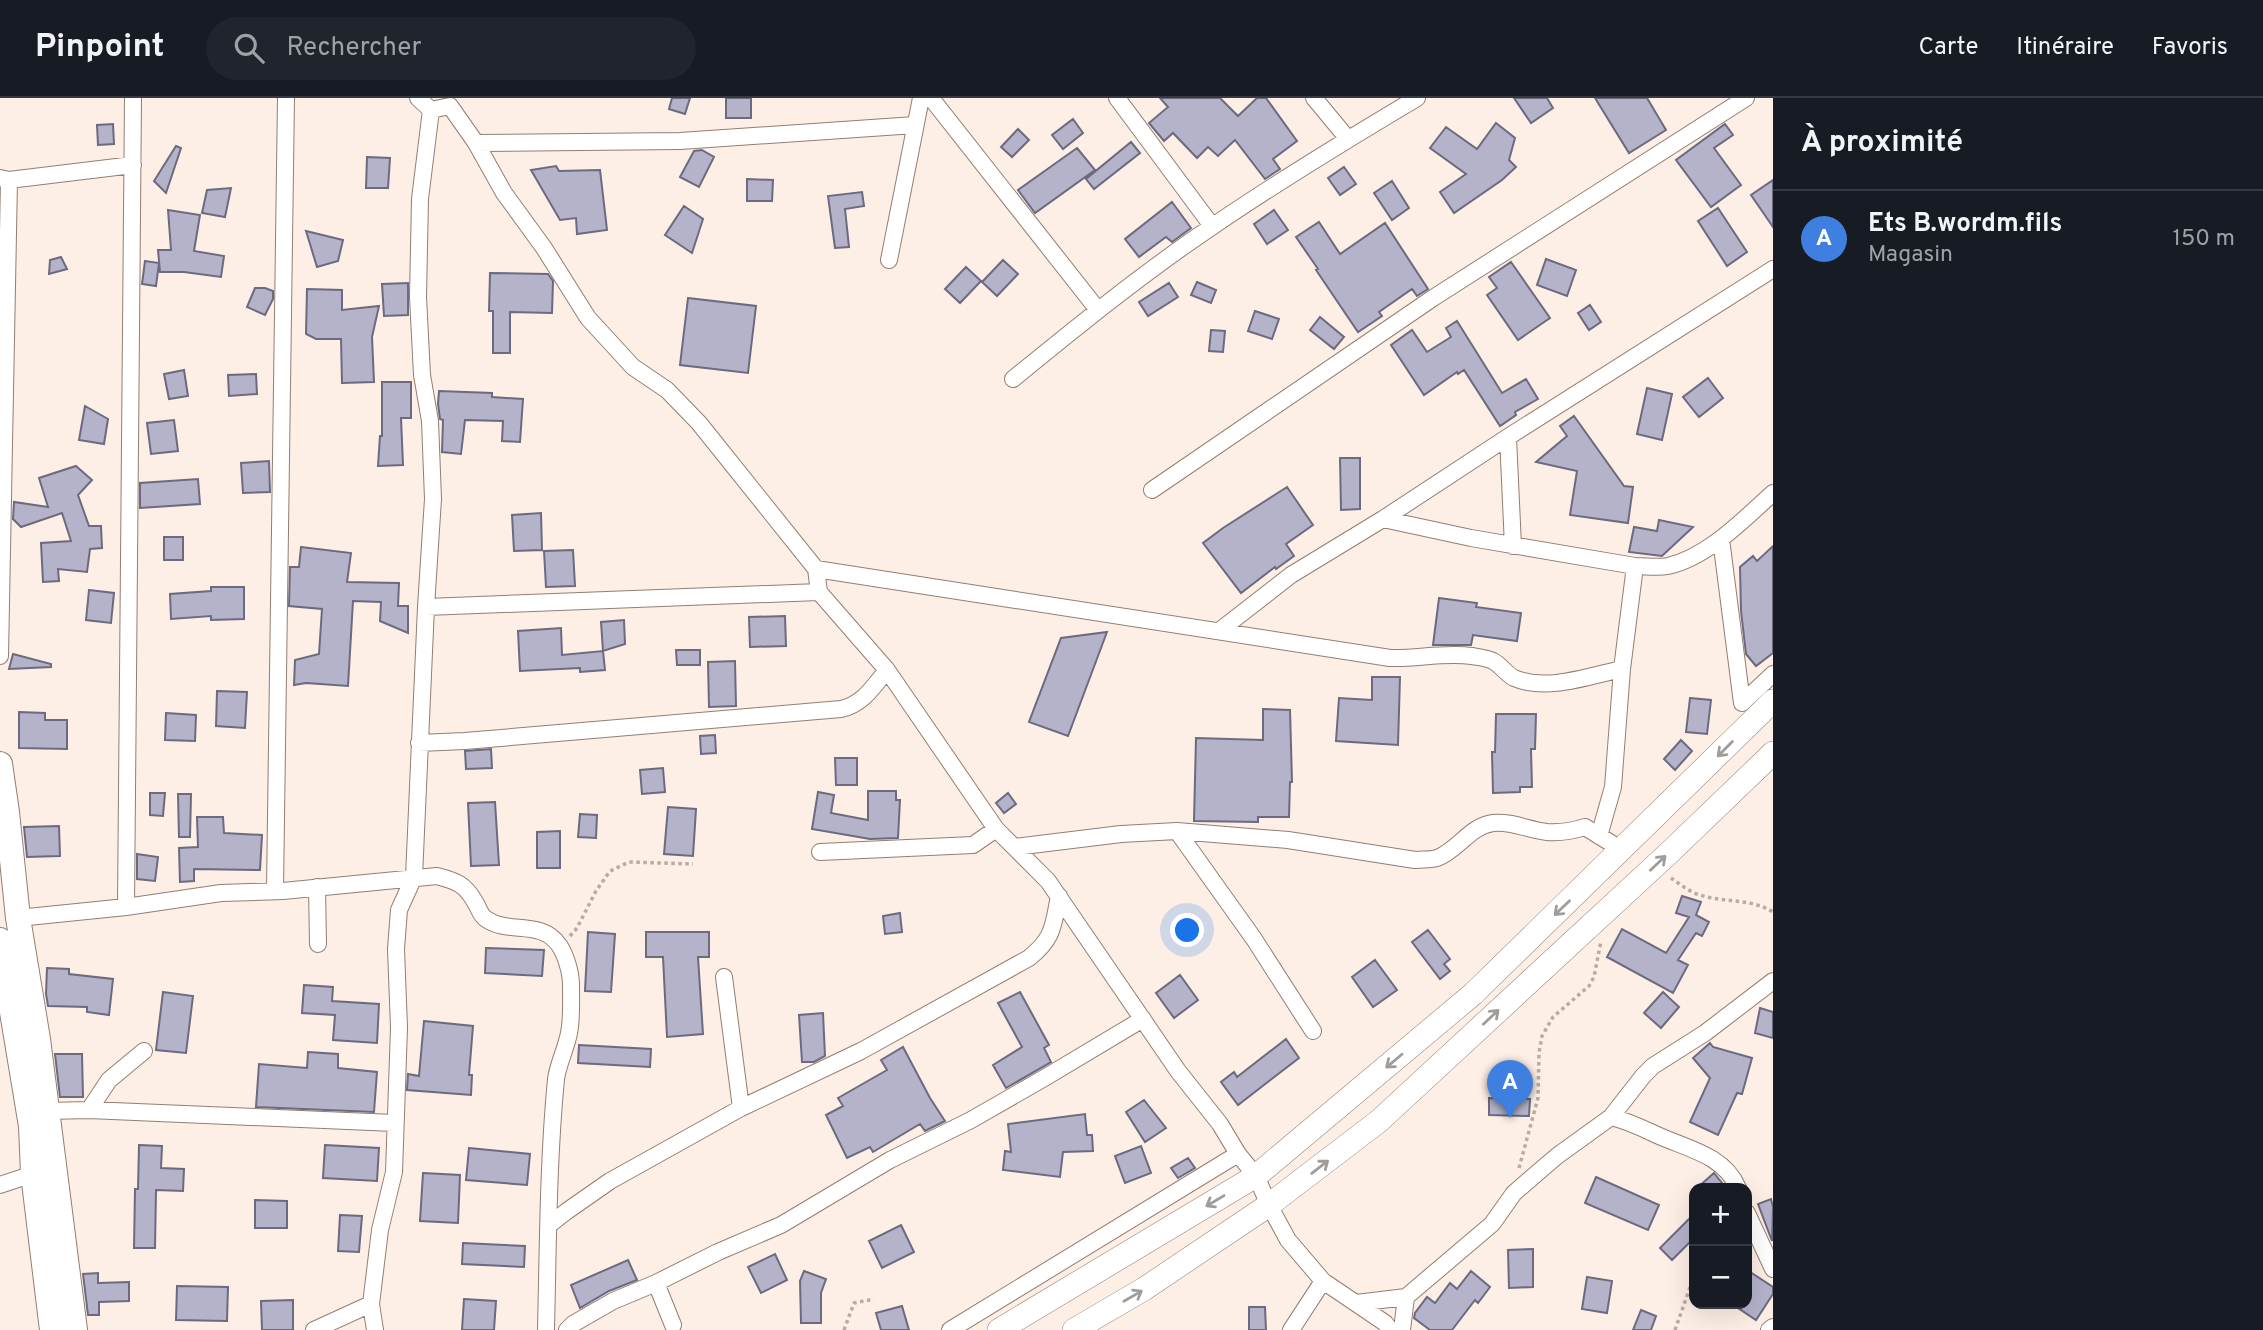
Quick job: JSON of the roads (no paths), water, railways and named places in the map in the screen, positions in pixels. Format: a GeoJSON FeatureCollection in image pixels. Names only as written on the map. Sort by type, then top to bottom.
{"type":"FeatureCollection","features":[{"type":"Feature","properties":{"kind":"main road"},"geometry":{"type":"LineString","coordinates":[[999,1330],[1256,1176],[1473,994],[1773,701]]}},
{"type":"Feature","properties":{"kind":"main road"},"geometry":{"type":"LineString","coordinates":[[1074,1330],[1144,1289],[1269,1205],[1379,1121],[1655,867],[1773,753]]}},
{"type":"Feature","properties":{"kind":"main road"},"geometry":{"type":"LineString","coordinates":[[0,764],[18,918],[47,1111],[75,1330]]}},
{"type":"Feature","properties":{"kind":"main road"},"geometry":{"type":"LineString","coordinates":[[0,940],[31,1126],[33,1174],[52,1330]]}},
{"type":"Feature","properties":{"kind":"street"},"geometry":{"type":"LineString","coordinates":[[126,907],[133,98]]}},
{"type":"Feature","properties":{"kind":"street"},"geometry":{"type":"LineString","coordinates":[[275,890],[286,98]]}},
{"type":"Feature","properties":{"kind":"street"},"geometry":{"type":"LineString","coordinates":[[418,98],[431,110]]}},
{"type":"Feature","properties":{"kind":"street"},"geometry":{"type":"LineString","coordinates":[[888,260],[920,98]]}},
{"type":"Feature","properties":{"kind":"street"},"geometry":{"type":"LineString","coordinates":[[931,98],[1098,310]]}},
{"type":"Feature","properties":{"kind":"street"},"geometry":{"type":"LineString","coordinates":[[1117,98],[1212,226]]}},
{"type":"Feature","properties":{"kind":"street"},"geometry":{"type":"LineString","coordinates":[[1314,98],[1348,139]]}},
{"type":"Feature","properties":{"kind":"street"},"geometry":{"type":"LineString","coordinates":[[1013,379],[1098,310],[1212,226],[1417,98]]}},
{"type":"Feature","properties":{"kind":"street"},"geometry":{"type":"LineString","coordinates":[[1152,490],[1433,298],[1746,98]]}},
{"type":"Feature","properties":{"kind":"street"},"geometry":{"type":"LineString","coordinates":[[431,110],[450,102],[504,193],[544,248],[587,318],[633,367],[667,390],[699,423],[816,569],[819,592],[887,670],[996,829],[1034,865],[1059,896],[1178,1071],[1220,1124],[1238,1154],[1256,1176],[1289,1240],[1323,1281],[1390,1330]]}},
{"type":"Feature","properties":{"kind":"street"},"geometry":{"type":"LineString","coordinates":[[379,1328],[370,1304],[380,1230],[394,1172],[399,1028],[396,948],[399,910],[414,877],[433,499],[430,421],[422,375],[418,297],[420,199],[431,110]]}},
{"type":"Feature","properties":{"kind":"street"},"geometry":{"type":"LineString","coordinates":[[476,143],[680,141],[915,125]]}},
{"type":"Feature","properties":{"kind":"street"},"geometry":{"type":"LineString","coordinates":[[0,656],[5,179],[133,165]]}},
{"type":"Feature","properties":{"kind":"street"},"geometry":{"type":"LineString","coordinates":[[1219,632],[1291,575],[1773,269]]}},
{"type":"Feature","properties":{"kind":"street"},"geometry":{"type":"LineString","coordinates":[[1508,437],[1513,545]]}},
{"type":"Feature","properties":{"kind":"street"},"geometry":{"type":"LineString","coordinates":[[1383,519],[1635,566],[1670,565],[1721,539],[1773,493]]}},
{"type":"Feature","properties":{"kind":"street"},"geometry":{"type":"LineString","coordinates":[[1721,539],[1742,703],[1773,674]]}},
{"type":"Feature","properties":{"kind":"street"},"geometry":{"type":"LineString","coordinates":[[1599,836],[1612,787],[1622,668],[1635,566]]}},
{"type":"Feature","properties":{"kind":"street"},"geometry":{"type":"LineString","coordinates":[[816,569],[1390,658],[1415,659],[1446,654],[1472,656],[1493,661],[1512,677],[1534,684],[1562,682],[1622,668]]}},
{"type":"Feature","properties":{"kind":"street"},"geometry":{"type":"LineString","coordinates":[[426,607],[819,592]]}},
{"type":"Feature","properties":{"kind":"street"},"geometry":{"type":"LineString","coordinates":[[419,743],[841,709],[853,706],[862,699],[887,670]]}},
{"type":"Feature","properties":{"kind":"street"},"geometry":{"type":"LineString","coordinates":[[1015,847],[1121,834],[1177,831],[1288,840],[1415,860],[1436,858],[1457,846],[1473,831],[1490,823],[1510,823],[1545,832],[1567,832],[1585,827],[1622,850]]}},
{"type":"Feature","properties":{"kind":"street"},"geometry":{"type":"LineString","coordinates":[[820,852],[973,845],[996,829]]}},
{"type":"Feature","properties":{"kind":"street"},"geometry":{"type":"LineString","coordinates":[[1177,831],[1254,939],[1313,1031]]}},
{"type":"Feature","properties":{"kind":"street"},"geometry":{"type":"LineString","coordinates":[[18,918],[126,907],[221,893],[437,876],[459,882],[488,921],[547,932],[559,944],[571,981],[570,1032],[556,1076],[545,1330]]}},
{"type":"Feature","properties":{"kind":"street"},"geometry":{"type":"LineString","coordinates":[[317,887],[318,944]]}},
{"type":"Feature","properties":{"kind":"street"},"geometry":{"type":"LineString","coordinates":[[549,1225],[610,1181],[741,1108],[861,1051],[1029,958],[1044,947],[1051,934],[1059,896]]}},
{"type":"Feature","properties":{"kind":"street"},"geometry":{"type":"LineString","coordinates":[[724,977],[741,1108]]}},
{"type":"Feature","properties":{"kind":"street"},"geometry":{"type":"LineString","coordinates":[[1356,1303],[1406,1297],[1492,1224],[1514,1193],[1556,1156],[1611,1117],[1653,1066],[1705,1033],[1773,981]]}},
{"type":"Feature","properties":{"kind":"street"},"geometry":{"type":"LineString","coordinates":[[567,1330],[613,1301],[781,1226],[890,1160],[971,1120],[1143,1019]]}},
{"type":"Feature","properties":{"kind":"street"},"geometry":{"type":"LineString","coordinates":[[89,1110],[109,1080],[144,1051]]}},
{"type":"Feature","properties":{"kind":"street"},"geometry":{"type":"LineString","coordinates":[[47,1111],[89,1110],[394,1124]]}},
{"type":"Feature","properties":{"kind":"street"},"geometry":{"type":"LineString","coordinates":[[1611,1117],[1627,1120],[1658,1136],[1711,1157],[1726,1168],[1735,1183]]}},
{"type":"Feature","properties":{"kind":"street"},"geometry":{"type":"LineString","coordinates":[[950,1330],[1238,1154]]}},
{"type":"Feature","properties":{"kind":"street"},"geometry":{"type":"LineString","coordinates":[[0,1185],[33,1174]]}},
{"type":"Feature","properties":{"kind":"street"},"geometry":{"type":"LineString","coordinates":[[1752,1224],[1773,1269]]}},
{"type":"Feature","properties":{"kind":"street"},"geometry":{"type":"LineString","coordinates":[[1291,1330],[1323,1281]]}},
{"type":"Feature","properties":{"kind":"street"},"geometry":{"type":"LineString","coordinates":[[656,1283],[673,1325]]}},
{"type":"Feature","properties":{"kind":"street"},"geometry":{"type":"LineString","coordinates":[[1402,1330],[1406,1297]]}},
{"type":"Feature","properties":{"kind":"street"},"geometry":{"type":"LineString","coordinates":[[314,1330],[370,1304]]}},
{"type":"Feature","properties":{"kind":"place","name":"Ets B.wordm.fils"},"geometry":{"type":"Point","coordinates":[1510,1118]}}]}
